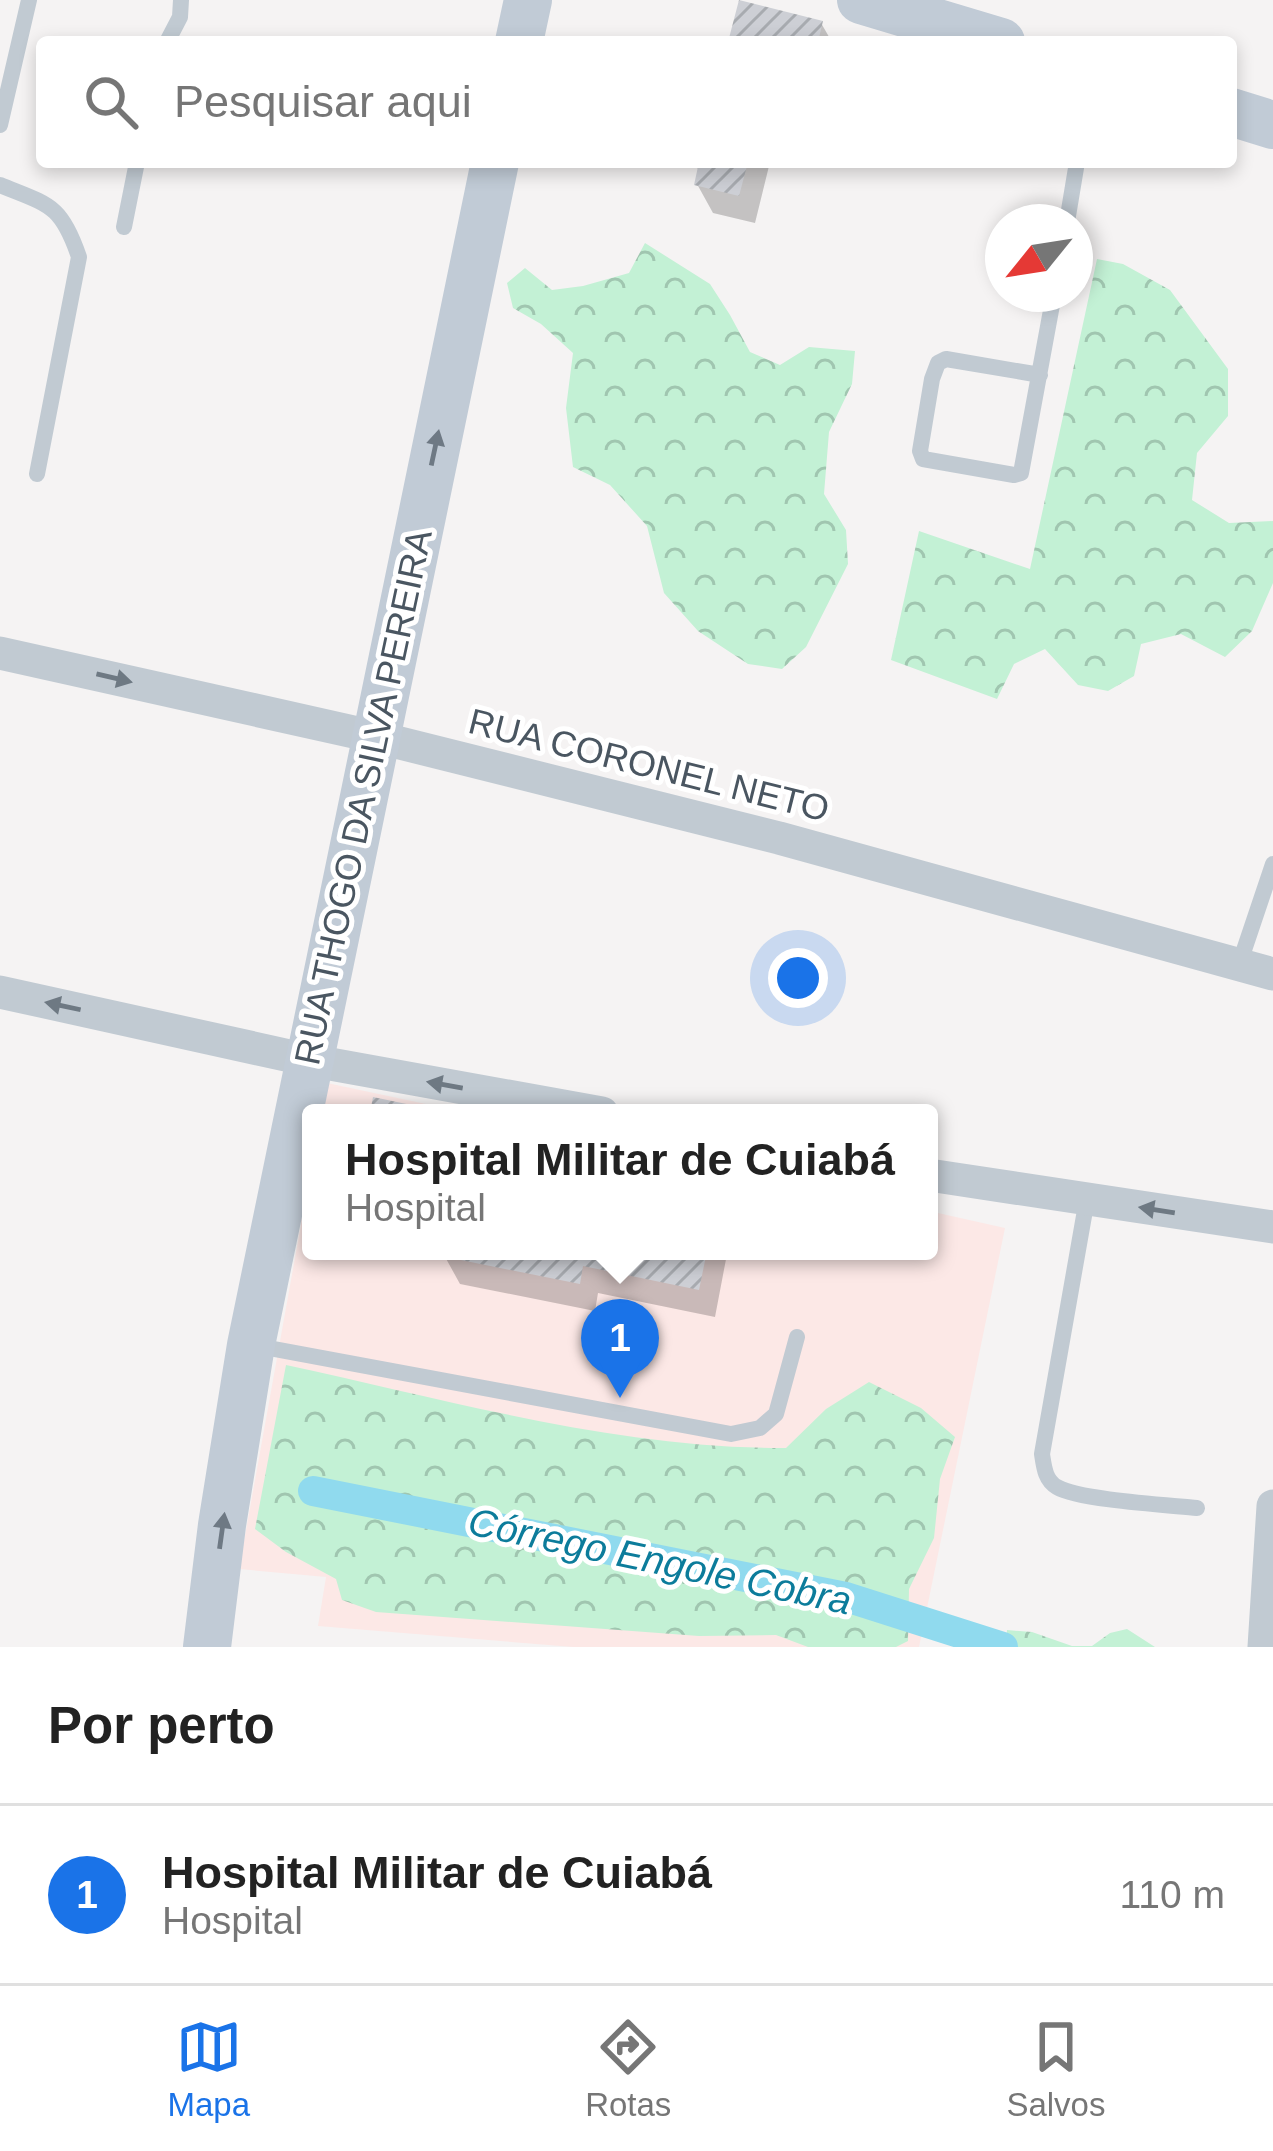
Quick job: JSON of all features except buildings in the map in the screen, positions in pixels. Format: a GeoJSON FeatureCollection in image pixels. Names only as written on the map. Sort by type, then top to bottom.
{"type":"FeatureCollection","features":[{"type":"Feature","properties":{"kind":"street"},"geometry":{"type":"LineString","coordinates":[[520,36],[528,0]]}},
{"type":"Feature","properties":{"kind":"street"},"geometry":{"type":"LineString","coordinates":[[868,1],[981,36]]}},
{"type":"Feature","properties":{"kind":"street"},"geometry":{"type":"LineString","coordinates":[[1237,114],[1273,125]]}},
{"type":"Feature","properties":{"kind":"street","name":"RUA THOGO DA SILVA PEREIRA"},"geometry":{"type":"LineString","coordinates":[[207,1647],[251,1345],[493,168]]}},
{"type":"Feature","properties":{"kind":"street","name":"RUA CORONEL NETO"},"geometry":{"type":"LineString","coordinates":[[0,653],[376,736],[779,838],[1273,974]]}},
{"type":"Feature","properties":{"kind":"street"},"geometry":{"type":"LineString","coordinates":[[0,992],[308,1060],[552,1104]]}},
{"type":"Feature","properties":{"kind":"street"},"geometry":{"type":"LineString","coordinates":[[938,1176],[1273,1227]]}},
{"type":"Feature","properties":{"kind":"street"},"geometry":{"type":"LineString","coordinates":[[1264,1647],[1273,1506]]}},
{"type":"Feature","properties":{"kind":"lane"},"geometry":{"type":"LineString","coordinates":[[0,125],[29,0]]}},
{"type":"Feature","properties":{"kind":"lane"},"geometry":{"type":"LineString","coordinates":[[170,36],[182,0]]}},
{"type":"Feature","properties":{"kind":"lane"},"geometry":{"type":"LineString","coordinates":[[124,227],[136,168]]}},
{"type":"Feature","properties":{"kind":"lane"},"geometry":{"type":"LineString","coordinates":[[1069,204],[1076,168]]}},
{"type":"Feature","properties":{"kind":"lane"},"geometry":{"type":"LineString","coordinates":[[0,185],[55,210],[70,228],[79,257],[37,474]]}},
{"type":"Feature","properties":{"kind":"lane"},"geometry":{"type":"LineString","coordinates":[[1040,375],[946,358],[938,363],[920,451],[923,459],[1014,475],[1021,472],[1040,375],[1051,312]]}},
{"type":"Feature","properties":{"kind":"lane"},"geometry":{"type":"LineString","coordinates":[[1239,965],[1273,864]]}},
{"type":"Feature","properties":{"kind":"lane"},"geometry":{"type":"LineString","coordinates":[[1087,1199],[1042,1454],[1045,1473],[1054,1486],[1079,1494],[1197,1508]]}},
{"type":"Feature","properties":{"kind":"lane"},"geometry":{"type":"LineString","coordinates":[[251,1345],[731,1434],[760,1428],[776,1414],[797,1336]]}},
{"type":"Feature","properties":{"kind":"shaded area"},"geometry":{"type":"Polygon","coordinates":[[[327,1083],[426,1104],[323,1104],[327,1083]]]}},
{"type":"Feature","properties":{"kind":"shaded area"},"geometry":{"type":"Polygon","coordinates":[[[938,1213],[1005,1228],[919,1647],[573,1647],[318,1626],[326,1577],[239,1569],[302,1219],[302,1260],[938,1260],[938,1213]]]}},
{"type":"Feature","properties":{"kind":"green space"},"geometry":{"type":"Polygon","coordinates":[[[645,243],[710,284],[750,352],[780,365],[809,347],[855,351],[852,384],[829,432],[824,494],[846,530],[848,564],[806,647],[782,669],[748,664],[698,631],[664,593],[647,526],[610,485],[573,467],[566,408],[573,353],[541,324],[513,308],[507,283],[525,268],[552,290],[583,286],[629,273],[645,243]]]}},
{"type":"Feature","properties":{"kind":"green space"},"geometry":{"type":"Polygon","coordinates":[[[1097,259],[1123,264],[1170,290],[1228,369],[1228,416],[1197,453],[1192,500],[1229,523],[1273,521],[1273,583],[1252,631],[1225,657],[1181,634],[1141,644],[1134,676],[1108,691],[1078,685],[1045,649],[1014,664],[997,699],[891,660],[919,531],[1030,569],[1086,312],[1093,312],[1097,259]]]}},
{"type":"Feature","properties":{"kind":"green space"},"geometry":{"type":"Polygon","coordinates":[[[286,1365],[597,1431],[723,1446],[786,1448],[826,1409],[869,1382],[921,1408],[955,1437],[940,1479],[934,1538],[909,1589],[908,1641],[896,1647],[808,1647],[776,1635],[699,1636],[376,1612],[342,1600],[336,1579],[255,1529],[286,1365]]]}},
{"type":"Feature","properties":{"kind":"green space"},"geometry":{"type":"Polygon","coordinates":[[[1127,1629],[1155,1647],[1006,1647],[1007,1630],[1032,1632],[1072,1646],[1092,1646],[1110,1633],[1127,1629]]]}},
{"type":"Feature","properties":{"kind":"waterway","name":"Córrego Engole Cobra"},"geometry":{"type":"LineString","coordinates":[[313,1491],[846,1597],[1003,1647]]}},
{"type":"Feature","properties":{"kind":"place","name":"Hospital Militar de Cuiabá"},"geometry":{"type":"Point","coordinates":[620,1398]}}]}
